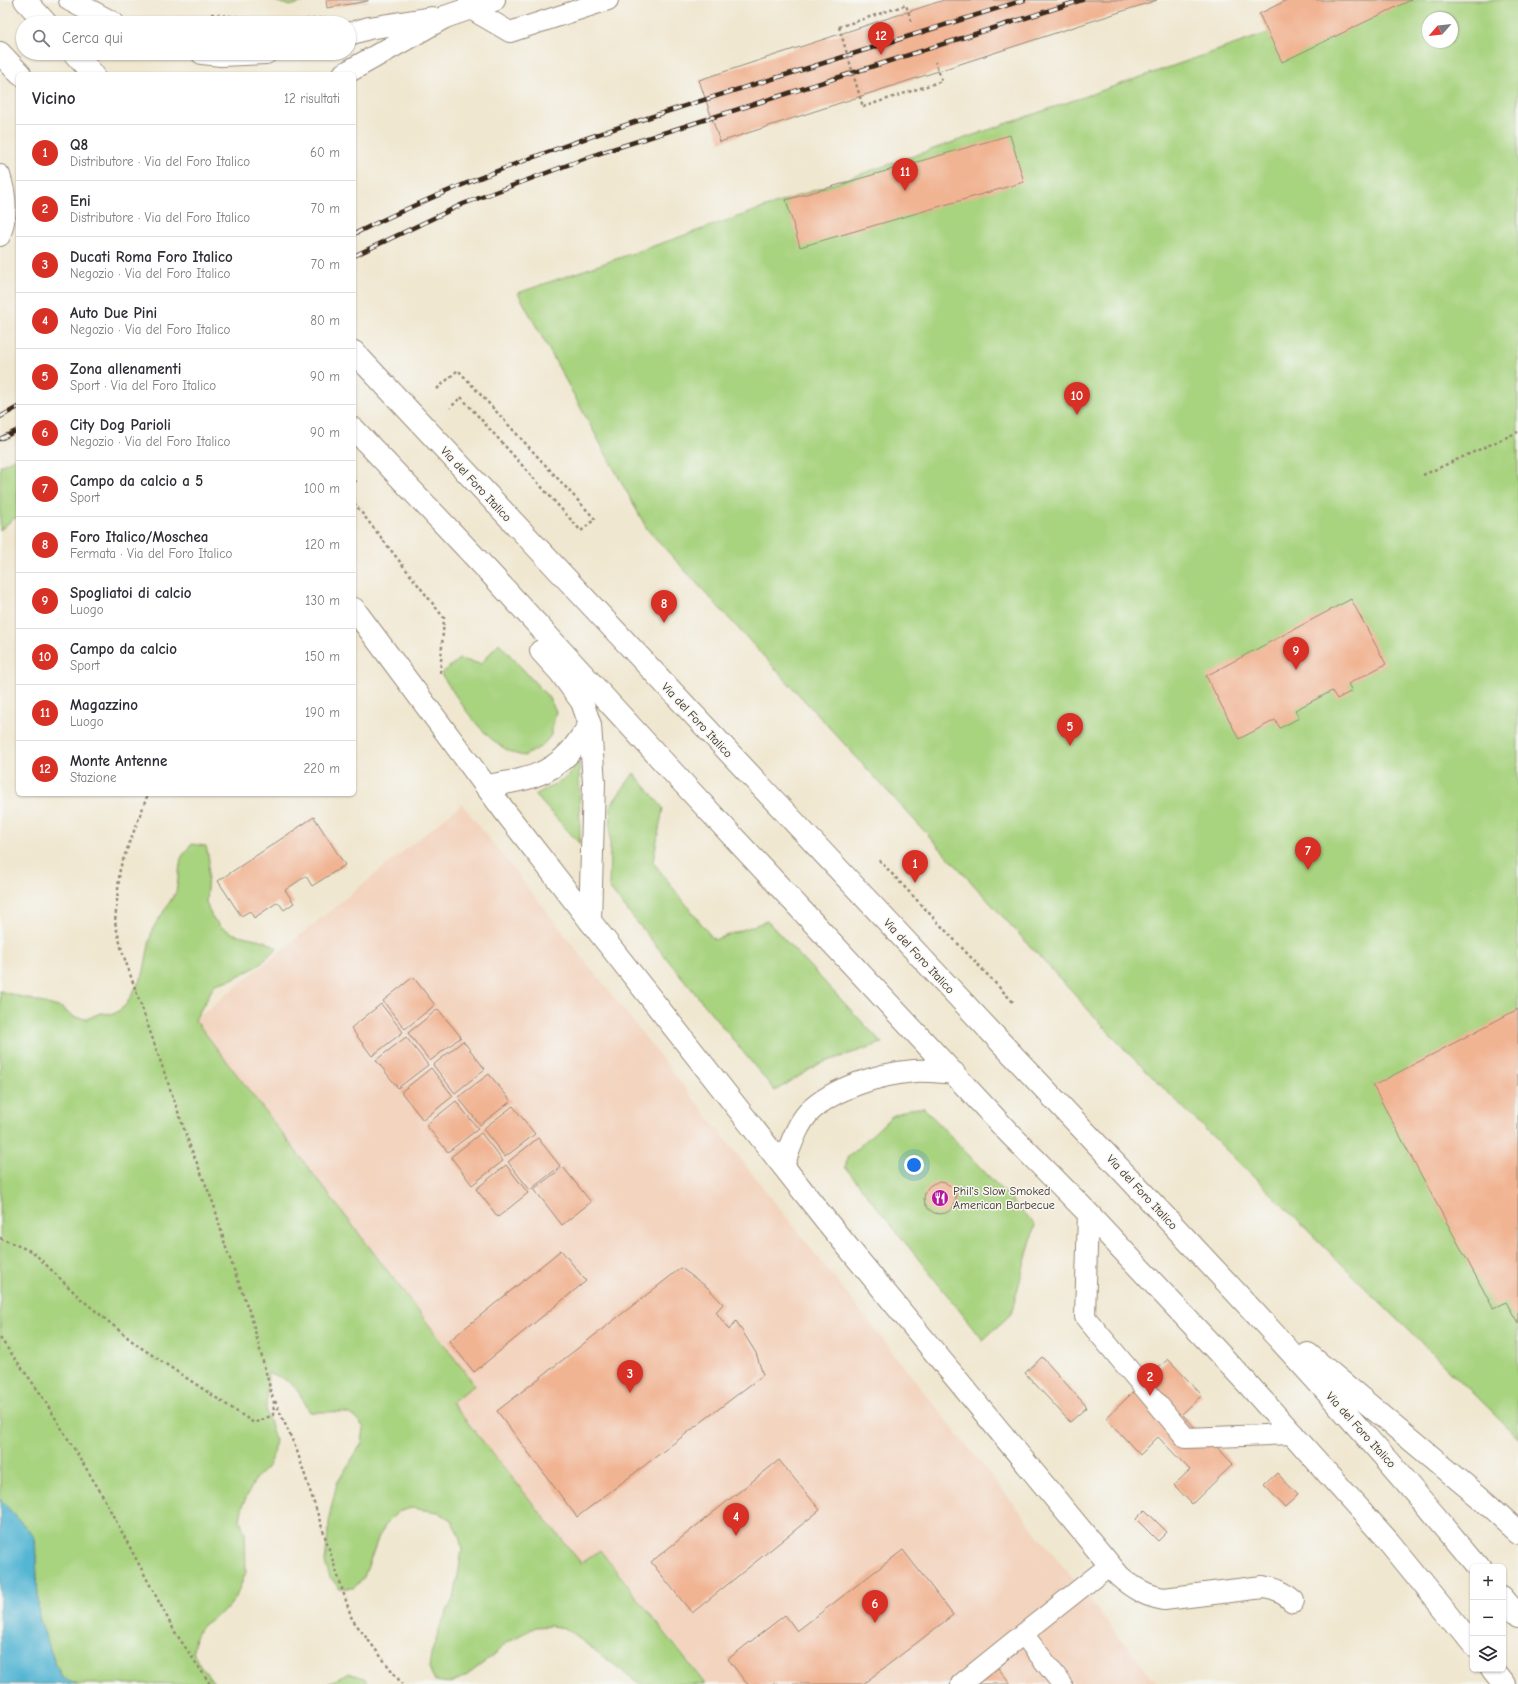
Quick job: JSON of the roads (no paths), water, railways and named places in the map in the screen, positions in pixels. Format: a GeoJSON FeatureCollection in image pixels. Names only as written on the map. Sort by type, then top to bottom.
{"type":"FeatureCollection","features":[{"type":"Feature","properties":{"kind":"main road"},"geometry":{"type":"LineString","coordinates":[[25,0],[40,16]]}},
{"type":"Feature","properties":{"kind":"main road"},"geometry":{"type":"LineString","coordinates":[[70,0],[99,16]]}},
{"type":"Feature","properties":{"kind":"main road"},"geometry":{"type":"LineString","coordinates":[[356,32],[389,25],[445,16],[494,0]]}},
{"type":"Feature","properties":{"kind":"main road"},"geometry":{"type":"LineString","coordinates":[[347,72],[445,16]]}},
{"type":"Feature","properties":{"kind":"main road"},"geometry":{"type":"LineString","coordinates":[[1,55],[18,72]]}},
{"type":"Feature","properties":{"kind":"main road"},"geometry":{"type":"LineString","coordinates":[[80,60],[91,72]]}},
{"type":"Feature","properties":{"kind":"main road","name":"Via del Foro Italico"},"geometry":{"type":"LineString","coordinates":[[356,354],[717,742],[1248,1304],[1394,1468],[1475,1564]]}},
{"type":"Feature","properties":{"kind":"main road"},"geometry":{"type":"LineString","coordinates":[[356,431],[491,574],[669,768],[1009,1133],[1088,1214],[1294,1434],[1390,1542],[1470,1641]]}},
{"type":"Feature","properties":{"kind":"main road"},"geometry":{"type":"LineString","coordinates":[[491,574],[514,620],[560,672],[582,702],[590,725],[594,782],[590,921]]}},
{"type":"Feature","properties":{"kind":"main road"},"geometry":{"type":"LineString","coordinates":[[356,611],[486,786],[590,921],[828,1223],[1110,1565],[1128,1584],[1151,1597],[1176,1599],[1263,1588],[1276,1589],[1293,1601]]}},
{"type":"Feature","properties":{"kind":"main road"},"geometry":{"type":"LineString","coordinates":[[486,786],[518,782],[535,777],[554,766],[570,752],[590,725]]}},
{"type":"Feature","properties":{"kind":"main road"},"geometry":{"type":"LineString","coordinates":[[783,1165],[803,1121],[809,1112],[830,1096],[867,1081],[906,1072],[930,1071],[954,1073]]}},
{"type":"Feature","properties":{"kind":"main road"},"geometry":{"type":"LineString","coordinates":[[1248,1304],[1483,1500],[1518,1532]]}},
{"type":"Feature","properties":{"kind":"main road"},"geometry":{"type":"LineString","coordinates":[[1505,1600],[1518,1616]]}},
{"type":"Feature","properties":{"kind":"main road"},"geometry":{"type":"LineString","coordinates":[[1494,1672],[1504,1684]]}},
{"type":"Feature","properties":{"kind":"lane"},"geometry":{"type":"LineString","coordinates":[[470,8],[510,32],[608,0]]}},
{"type":"Feature","properties":{"kind":"lane"},"geometry":{"type":"LineString","coordinates":[[0,175],[5,193],[6,211],[0,236]]}},
{"type":"Feature","properties":{"kind":"lane"},"geometry":{"type":"LineString","coordinates":[[1088,1214],[1085,1317],[1186,1438],[1294,1434]]}},
{"type":"Feature","properties":{"kind":"lane"},"geometry":{"type":"LineString","coordinates":[[961,1684],[1110,1565]]}},
{"type":"Feature","properties":{"kind":"lane"},"geometry":{"type":"LineString","coordinates":[[1023,1634],[1062,1684]]}},
{"type":"Feature","properties":{"kind":"water"},"geometry":{"type":"Polygon","coordinates":[[[0,1499],[35,1538],[39,1618],[55,1663],[62,1677],[77,1684],[0,1684],[0,1499]]]}},
{"type":"Feature","properties":{"kind":"railway"},"geometry":{"type":"LineString","coordinates":[[356,233],[461,186],[570,144],[680,107],[1024,0]]}},
{"type":"Feature","properties":{"kind":"railway"},"geometry":{"type":"LineString","coordinates":[[356,255],[463,204],[597,154],[1082,0]]}},
{"type":"Feature","properties":{"kind":"railway"},"geometry":{"type":"LineString","coordinates":[[0,417],[16,408]]}},
{"type":"Feature","properties":{"kind":"railway"},"geometry":{"type":"LineString","coordinates":[[0,439],[16,431]]}},
{"type":"Feature","properties":{"kind":"place","name":"Monte Antenne"},"geometry":{"type":"Point","coordinates":[881,55]}},
{"type":"Feature","properties":{"kind":"place","name":"Magazzino"},"geometry":{"type":"Point","coordinates":[905,191]}},
{"type":"Feature","properties":{"kind":"place","name":"Campo da calcio"},"geometry":{"type":"Point","coordinates":[1077,415]}},
{"type":"Feature","properties":{"kind":"place","name":"Foro Italico/Moschea"},"geometry":{"type":"Point","coordinates":[664,623]}},
{"type":"Feature","properties":{"kind":"place","name":"Spogliatoi di calcio"},"geometry":{"type":"Point","coordinates":[1296,670]}},
{"type":"Feature","properties":{"kind":"place","name":"Zona allenamenti"},"geometry":{"type":"Point","coordinates":[1070,746]}},
{"type":"Feature","properties":{"kind":"place","name":"Campo da calcio a 5"},"geometry":{"type":"Point","coordinates":[1308,870]}},
{"type":"Feature","properties":{"kind":"place","name":"Q8"},"geometry":{"type":"Point","coordinates":[915,883]}},
{"type":"Feature","properties":{"kind":"place","name":"Phil's Slow Smoked American Barbecue"},"geometry":{"type":"Point","coordinates":[940,1198]}},
{"type":"Feature","properties":{"kind":"place","name":"Ducati Roma Foro Italico"},"geometry":{"type":"Point","coordinates":[630,1393]}},
{"type":"Feature","properties":{"kind":"place","name":"Eni"},"geometry":{"type":"Point","coordinates":[1150,1396]}},
{"type":"Feature","properties":{"kind":"place","name":"Auto Due Pini"},"geometry":{"type":"Point","coordinates":[736,1536]}},
{"type":"Feature","properties":{"kind":"place","name":"City Dog Parioli"},"geometry":{"type":"Point","coordinates":[875,1623]}}]}
